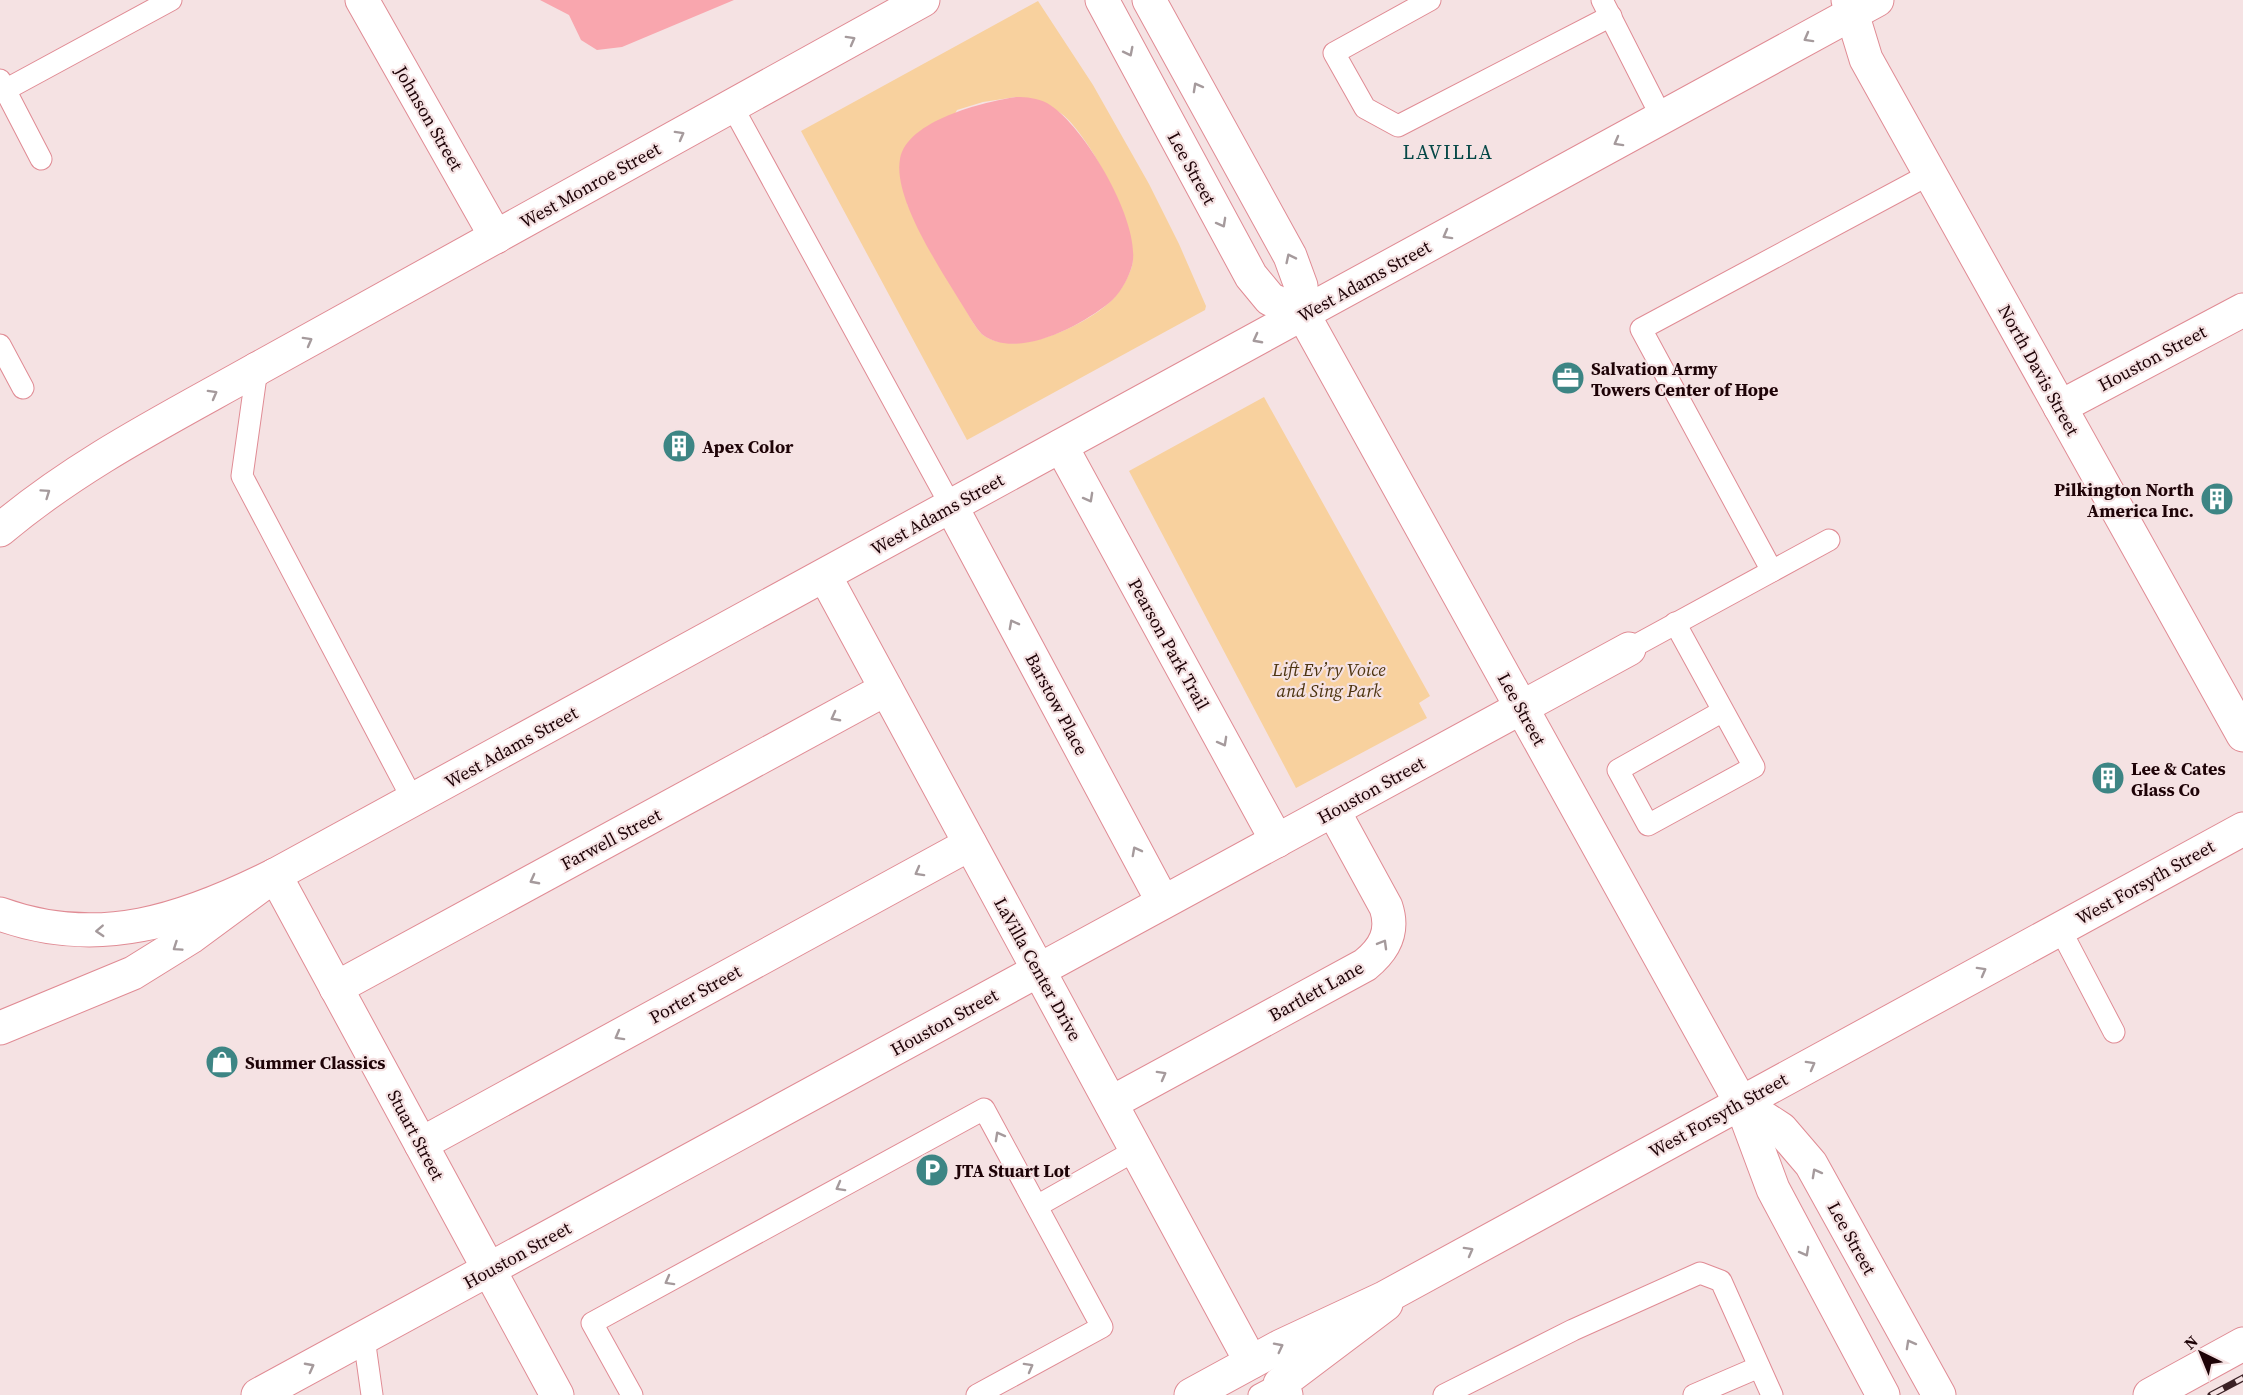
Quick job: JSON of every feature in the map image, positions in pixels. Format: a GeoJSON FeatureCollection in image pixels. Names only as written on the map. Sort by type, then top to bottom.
{"type":"FeatureCollection","features":[{"type":"Feature","properties":{"kind":"main road","name":"Johnson Street"},"geometry":{"type":"LineString","coordinates":[[362,0],[496,237]]}},
{"type":"Feature","properties":{"kind":"main road","name":"West Monroe Street"},"geometry":{"type":"LineString","coordinates":[[0,530],[37,500],[102,456],[923,0]]}},
{"type":"Feature","properties":{"kind":"main road","name":"Lee Street"},"geometry":{"type":"LineString","coordinates":[[1102,0],[1251,276],[1270,299],[1303,314]]}},
{"type":"Feature","properties":{"kind":"main road","name":"West Adams Street"},"geometry":{"type":"LineString","coordinates":[[0,1028],[133,973],[191,937],[275,875],[1662,118],[1859,5]]}},
{"type":"Feature","properties":{"kind":"main road","name":"North Davis Street"},"geometry":{"type":"LineString","coordinates":[[1859,5],[1866,60],[2243,735]]}},
{"type":"Feature","properties":{"kind":"main road","name":"Lee Street"},"geometry":{"type":"LineString","coordinates":[[1154,6],[1290,256],[1300,286],[1303,314],[1741,1103],[1760,1159],[1787,1219],[1883,1395]]}},
{"type":"Feature","properties":{"kind":"main road","name":"Houston Street"},"geometry":{"type":"LineString","coordinates":[[2060,407],[2243,310]]}},
{"type":"Feature","properties":{"kind":"main road","name":"Pearson Park Trail"},"geometry":{"type":"LineString","coordinates":[[1061,446],[1278,841]]}},
{"type":"Feature","properties":{"kind":"main road","name":"Barstow Place"},"geometry":{"type":"LineString","coordinates":[[951,506],[1163,902]]}},
{"type":"Feature","properties":{"kind":"main road","name":"LaVilla Center Drive"},"geometry":{"type":"LineString","coordinates":[[825,576],[1251,1362]]}},
{"type":"Feature","properties":{"kind":"main road","name":"Houston Street"},"geometry":{"type":"LineString","coordinates":[[258,1395],[1629,649]]}},
{"type":"Feature","properties":{"kind":"main road","name":"Farwell Street"},"geometry":{"type":"LineString","coordinates":[[336,988],[886,689]]}},
{"type":"Feature","properties":{"kind":"main road","name":"Bartlett Lane"},"geometry":{"type":"LineString","coordinates":[[1111,1103],[1365,965],[1384,945],[1390,925],[1386,907],[1333,810]]}},
{"type":"Feature","properties":{"kind":"main road","name":"West Forsyth Street"},"geometry":{"type":"LineString","coordinates":[[1191,1395],[1251,1362],[1418,1279],[2243,829]]}},
{"type":"Feature","properties":{"kind":"main road","name":"Porter Street"},"geometry":{"type":"LineString","coordinates":[[420,1144],[970,844]]}},
{"type":"Feature","properties":{"kind":"main road","name":"Stuart Street"},"geometry":{"type":"LineString","coordinates":[[275,875],[557,1395]]}},
{"type":"Feature","properties":{"kind":"main road"},"geometry":{"type":"LineString","coordinates":[[0,914],[41,927],[71,932],[116,930],[174,917],[243,891],[275,875]]}},
{"type":"Feature","properties":{"kind":"main road","name":"Lee Street"},"geometry":{"type":"LineString","coordinates":[[1741,1103],[1781,1129],[1811,1164],[1939,1395]]}},
{"type":"Feature","properties":{"kind":"main road"},"geometry":{"type":"LineString","coordinates":[[1275,1391],[1418,1279]]}},
{"type":"Feature","properties":{"kind":"main road"},"geometry":{"type":"LineString","coordinates":[[2150,1395],[2243,1344]]}},
{"type":"Feature","properties":{"kind":"lane"},"geometry":{"type":"LineString","coordinates":[[42,159],[3,85],[171,0]]}},
{"type":"Feature","properties":{"kind":"lane"},"geometry":{"type":"LineString","coordinates":[[1430,0],[1334,53],[1365,108],[1398,126],[1606,8],[1662,118]]}},
{"type":"Feature","properties":{"kind":"lane"},"geometry":{"type":"LineString","coordinates":[[732,106],[951,506]]}},
{"type":"Feature","properties":{"kind":"lane"},"geometry":{"type":"LineString","coordinates":[[1772,571],[1641,329],[1930,174]]}},
{"type":"Feature","properties":{"kind":"lane"},"geometry":{"type":"LineString","coordinates":[[0,345],[23,388]]}},
{"type":"Feature","properties":{"kind":"lane"},"geometry":{"type":"LineString","coordinates":[[257,369],[242,476],[412,800]]}},
{"type":"Feature","properties":{"kind":"lane"},"geometry":{"type":"LineString","coordinates":[[1629,649],[1829,540]]}},
{"type":"Feature","properties":{"kind":"lane"},"geometry":{"type":"LineString","coordinates":[[1676,623],[1754,767],[1648,825],[1618,770],[1723,711]]}},
{"type":"Feature","properties":{"kind":"lane"},"geometry":{"type":"LineString","coordinates":[[2060,929],[2114,1032]]}},
{"type":"Feature","properties":{"kind":"lane"},"geometry":{"type":"LineString","coordinates":[[632,1395],[592,1323],[984,1109],[1102,1327],[977,1395]]}},
{"type":"Feature","properties":{"kind":"lane"},"geometry":{"type":"LineString","coordinates":[[1037,1206],[1136,1150]]}},
{"type":"Feature","properties":{"kind":"lane"},"geometry":{"type":"LineString","coordinates":[[1444,1395],[1572,1330],[1700,1273],[1721,1281],[1772,1395]]}},
{"type":"Feature","properties":{"kind":"lane"},"geometry":{"type":"LineString","coordinates":[[364,1338],[372,1395]]}},
{"type":"Feature","properties":{"kind":"lane"},"geometry":{"type":"LineString","coordinates":[[1694,1395],[1759,1367]]}},
{"type":"Feature","properties":{"kind":"green space"},"geometry":{"type":"Polygon","coordinates":[[[1038,1],[1093,85],[1149,184],[1179,244],[1206,306],[1205,310],[967,440],[801,131],[1038,1]],[[1016,97],[983,102],[957,110],[907,204],[972,321],[983,335],[997,341],[1014,343],[1050,336],[1101,310],[1115,297],[1125,282],[1131,269],[1133,254],[1121,210],[1098,161],[1084,139],[1059,112],[1016,97]]]}},
{"type":"Feature","properties":{"kind":"green space","name":"Lift Ev’ry Voice and Sing Park"},"geometry":{"type":"Polygon","coordinates":[[[1264,397],[1430,696],[1419,703],[1427,718],[1296,788],[1129,471],[1264,397]]]}},
{"type":"Feature","properties":{"kind":"shaded area"},"geometry":{"type":"Polygon","coordinates":[[[540,0],[734,0],[622,47],[597,50],[581,40],[569,15],[540,0]]]}},
{"type":"Feature","properties":{"kind":"shaded area"},"geometry":{"type":"Polygon","coordinates":[[[1016,97],[1032,98],[1047,103],[1062,114],[1077,132],[1108,178],[1121,204],[1133,251],[1131,269],[1113,300],[1066,330],[1031,342],[1013,344],[997,342],[983,335],[937,264],[913,219],[905,197],[900,177],[900,159],[906,145],[931,124],[949,115],[985,103],[1016,97]]]}},
{"type":"Feature","properties":{"kind":"railway"},"geometry":{"type":"LineString","coordinates":[[2211,1395],[2243,1378]]}},
{"type":"Feature","properties":{"kind":"place","name":"Salvation Army Towers Center of Hope"},"geometry":{"type":"Point","coordinates":[1568,378]}},
{"type":"Feature","properties":{"kind":"place","name":"Apex Color"},"geometry":{"type":"Point","coordinates":[679,446]}},
{"type":"Feature","properties":{"kind":"place","name":"Pilkington North America Inc."},"geometry":{"type":"Point","coordinates":[2217,499]}},
{"type":"Feature","properties":{"kind":"place","name":"Lee & Cates Glass Co"},"geometry":{"type":"Point","coordinates":[2108,778]}},
{"type":"Feature","properties":{"kind":"place","name":"Summer Classics"},"geometry":{"type":"Point","coordinates":[222,1062]}},
{"type":"Feature","properties":{"kind":"place","name":"JTA Stuart Lot"},"geometry":{"type":"Point","coordinates":[932,1170]}},
{"type":"Feature","properties":{"kind":"district","name":"LAVILLA"},"geometry":{"type":"Point","coordinates":[1448,152]}}]}
